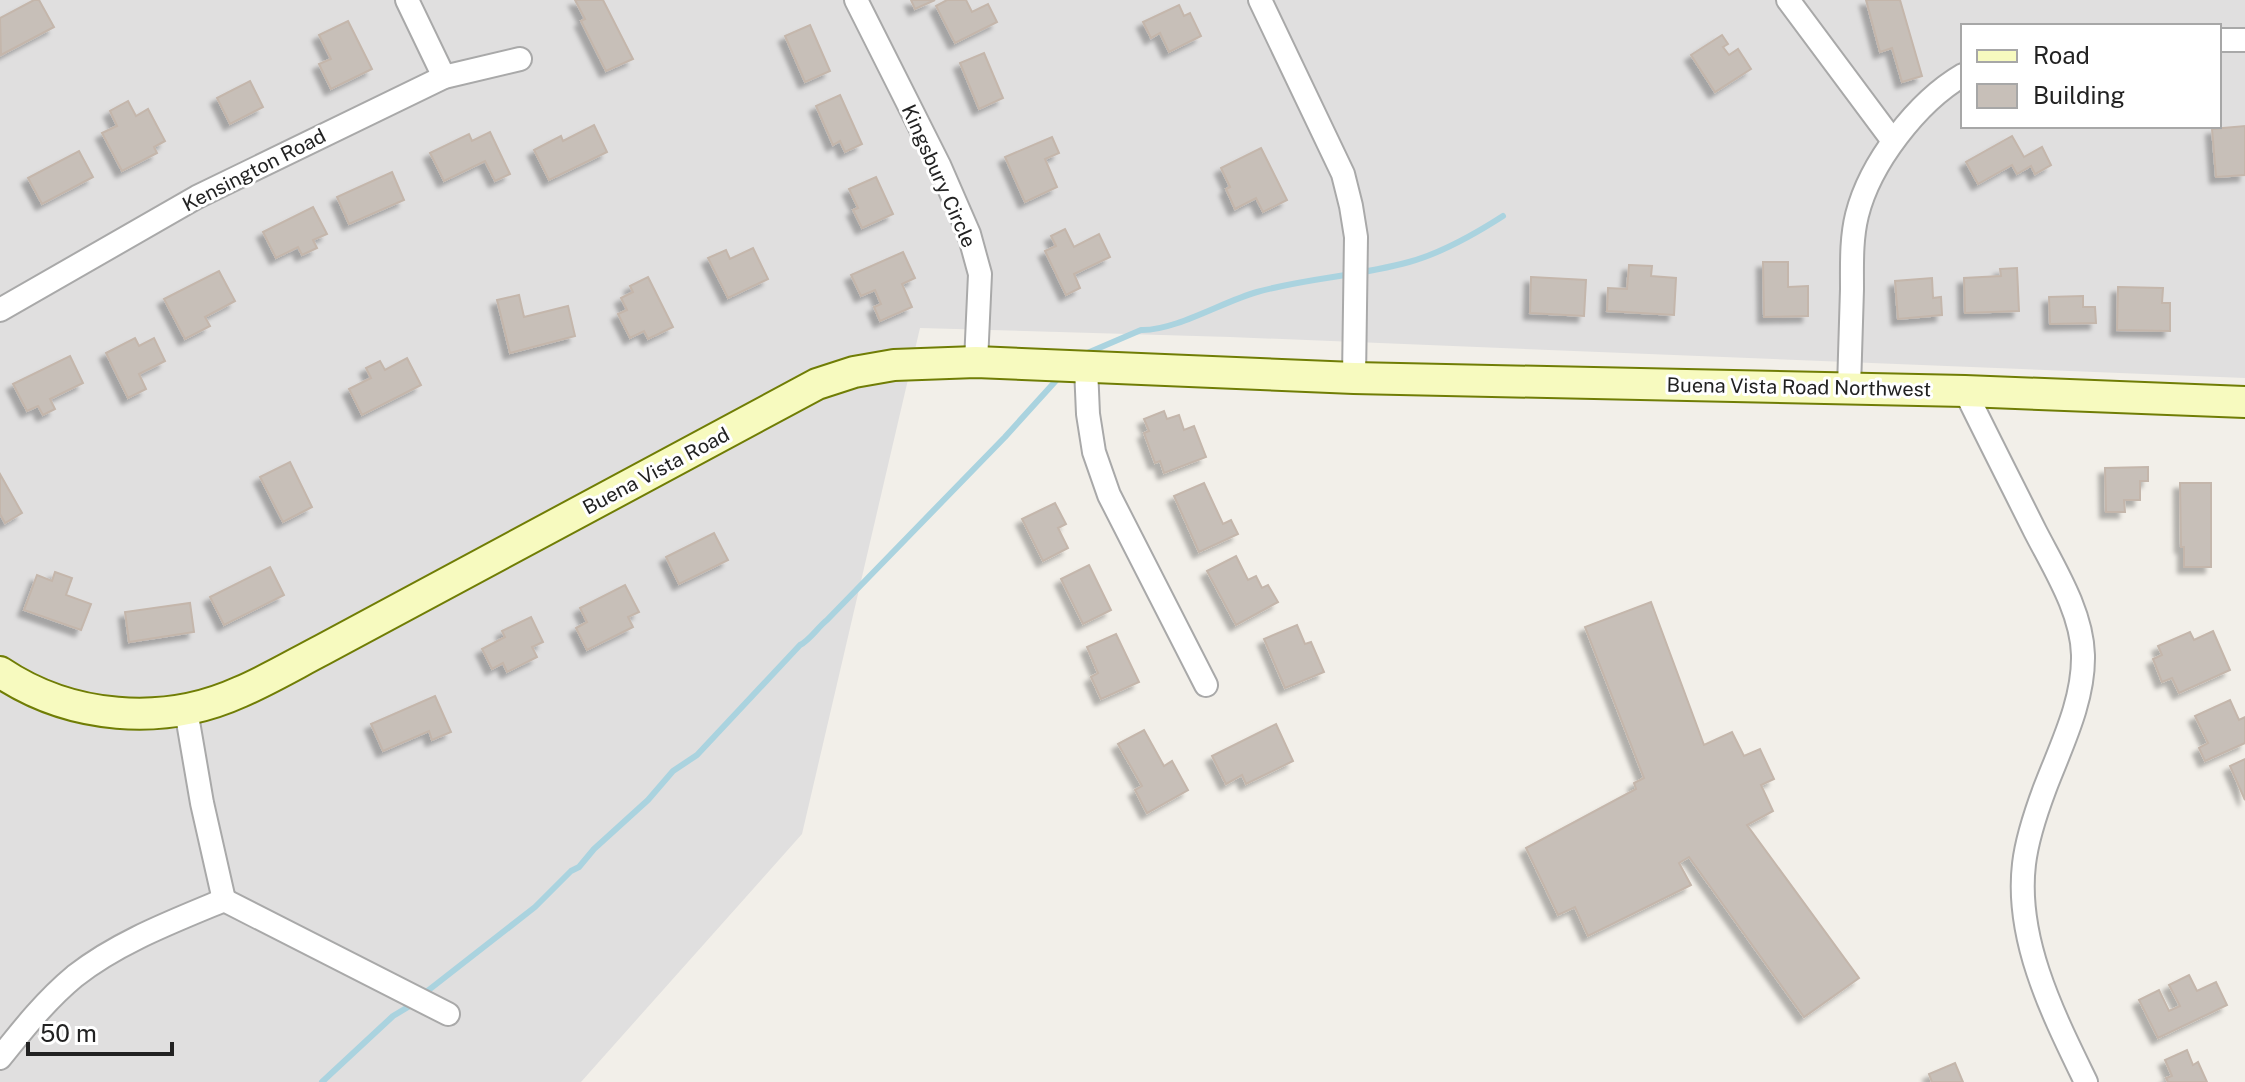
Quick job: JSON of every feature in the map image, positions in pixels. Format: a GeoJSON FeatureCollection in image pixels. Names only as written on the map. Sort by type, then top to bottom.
{"type":"FeatureCollection","features":[{"type":"Feature","properties":{"kind":"street"},"geometry":{"type":"LineString","coordinates":[[407,0],[444,77]]}},
{"type":"Feature","properties":{"kind":"street","name":"Kingsbury Circle"},"geometry":{"type":"LineString","coordinates":[[856,0],[939,165],[969,234],[980,274],[976,362]]}},
{"type":"Feature","properties":{"kind":"street"},"geometry":{"type":"LineString","coordinates":[[1260,0],[1343,174],[1351,206],[1356,237],[1354,378]]}},
{"type":"Feature","properties":{"kind":"street"},"geometry":{"type":"LineString","coordinates":[[1788,0],[1893,141]]}},
{"type":"Feature","properties":{"kind":"street"},"geometry":{"type":"LineString","coordinates":[[2221,40],[2245,40]]}},
{"type":"Feature","properties":{"kind":"street","name":"Kensington Road"},"geometry":{"type":"LineString","coordinates":[[0,310],[197,197],[444,77],[520,59]]}},
{"type":"Feature","properties":{"kind":"street"},"geometry":{"type":"LineString","coordinates":[[1849,388],[1853,245],[1857,215],[1866,189],[1893,141],[1940,88],[1961,76]]}},
{"type":"Feature","properties":{"kind":"street","name":"Buena Vista Road"},"geometry":{"type":"LineString","coordinates":[[0,672],[40,695],[73,706],[116,713],[186,710],[254,686],[817,384],[854,372],[894,365],[976,362],[1354,378]]}},
{"type":"Feature","properties":{"kind":"street"},"geometry":{"type":"LineString","coordinates":[[1086,368],[1094,452],[1109,495],[1206,685]]}},
{"type":"Feature","properties":{"kind":"street","name":"Buena Vista Road Northwest"},"geometry":{"type":"LineString","coordinates":[[1354,378],[1965,391],[2245,402]]}},
{"type":"Feature","properties":{"kind":"street"},"geometry":{"type":"LineString","coordinates":[[1965,391],[2053,566],[2082,639],[2081,683],[2072,717],[2034,816],[2024,862],[2022,892],[2025,925],[2045,992],[2086,1082]]}},
{"type":"Feature","properties":{"kind":"street"},"geometry":{"type":"LineString","coordinates":[[186,710],[202,803],[224,900]]}},
{"type":"Feature","properties":{"kind":"street"},"geometry":{"type":"LineString","coordinates":[[0,1058],[51,998],[97,960],[178,919],[224,900],[448,1014]]}},
{"type":"Feature","properties":{"kind":"shaded area"},"geometry":{"type":"Polygon","coordinates":[[[0,0],[2245,0],[2245,378],[1230,337],[920,328],[802,834],[581,1082],[0,1082],[0,0]]]}},
{"type":"Feature","properties":{"kind":"building"},"geometry":{"type":"Polygon","coordinates":[[[39,0],[54,27],[1,55],[0,18],[39,0]]]}},
{"type":"Feature","properties":{"kind":"building"},"geometry":{"type":"Polygon","coordinates":[[[575,0],[603,0],[633,59],[606,71],[581,21],[585,19],[575,0]]]}},
{"type":"Feature","properties":{"kind":"building"},"geometry":{"type":"Polygon","coordinates":[[[911,0],[935,0],[915,9],[911,0]]]}},
{"type":"Feature","properties":{"kind":"building"},"geometry":{"type":"Polygon","coordinates":[[[947,0],[966,0],[972,12],[988,4],[997,22],[955,43],[936,6],[947,0]]]}},
{"type":"Feature","properties":{"kind":"building"},"geometry":{"type":"Polygon","coordinates":[[[1866,0],[1900,0],[1922,76],[1902,82],[1892,48],[1880,52],[1866,0]]]}},
{"type":"Feature","properties":{"kind":"building"},"geometry":{"type":"Polygon","coordinates":[[[1179,5],[1184,16],[1190,13],[1201,36],[1169,52],[1160,33],[1151,38],[1143,22],[1179,5]]]}},
{"type":"Feature","properties":{"kind":"building"},"geometry":{"type":"Polygon","coordinates":[[[348,21],[372,69],[331,89],[319,64],[331,59],[319,35],[348,21]]]}},
{"type":"Feature","properties":{"kind":"building"},"geometry":{"type":"Polygon","coordinates":[[[810,25],[830,71],[805,82],[785,36],[810,25]]]}},
{"type":"Feature","properties":{"kind":"building"},"geometry":{"type":"Polygon","coordinates":[[[1722,35],[1728,44],[1723,47],[1729,55],[1738,49],[1751,69],[1715,92],[1691,55],[1722,35]]]}},
{"type":"Feature","properties":{"kind":"building"},"geometry":{"type":"Polygon","coordinates":[[[984,53],[1003,98],[979,109],[960,63],[984,53]]]}},
{"type":"Feature","properties":{"kind":"building"},"geometry":{"type":"Polygon","coordinates":[[[250,81],[263,107],[230,124],[217,98],[250,81]]]}},
{"type":"Feature","properties":{"kind":"building"},"geometry":{"type":"Polygon","coordinates":[[[840,95],[862,144],[845,152],[840,141],[833,145],[816,106],[840,95]]]}},
{"type":"Feature","properties":{"kind":"building"},"geometry":{"type":"Polygon","coordinates":[[[128,101],[136,116],[148,109],[165,141],[154,147],[157,153],[122,171],[102,133],[117,126],[110,111],[128,101]]]}},
{"type":"Feature","properties":{"kind":"building"},"geometry":{"type":"Polygon","coordinates":[[[594,125],[607,152],[549,180],[534,150],[561,136],[563,141],[594,125]]]}},
{"type":"Feature","properties":{"kind":"building"},"geometry":{"type":"Polygon","coordinates":[[[2245,126],[2245,175],[2216,177],[2212,129],[2245,126]]]}},
{"type":"Feature","properties":{"kind":"building"},"geometry":{"type":"Polygon","coordinates":[[[490,132],[510,174],[495,181],[485,161],[444,181],[430,153],[469,134],[472,141],[490,132]]]}},
{"type":"Feature","properties":{"kind":"building"},"geometry":{"type":"Polygon","coordinates":[[[2012,136],[2024,157],[2042,147],[2051,165],[2035,174],[2031,166],[2017,174],[2012,165],[1978,184],[1966,162],[2012,136]]]}},
{"type":"Feature","properties":{"kind":"building"},"geometry":{"type":"Polygon","coordinates":[[[1052,137],[1059,153],[1045,159],[1057,187],[1025,202],[1005,157],[1052,137]]]}},
{"type":"Feature","properties":{"kind":"building"},"geometry":{"type":"Polygon","coordinates":[[[1261,148],[1287,200],[1263,212],[1256,198],[1235,209],[1221,168],[1261,148]]]}},
{"type":"Feature","properties":{"kind":"building"},"geometry":{"type":"Polygon","coordinates":[[[79,151],[93,177],[42,204],[28,178],[79,151]]]}},
{"type":"Feature","properties":{"kind":"building"},"geometry":{"type":"Polygon","coordinates":[[[392,172],[404,200],[349,224],[337,197],[392,172]]]}},
{"type":"Feature","properties":{"kind":"building"},"geometry":{"type":"Polygon","coordinates":[[[876,177],[893,214],[862,228],[853,210],[858,208],[849,189],[876,177]]]}},
{"type":"Feature","properties":{"kind":"building"},"geometry":{"type":"Polygon","coordinates":[[[313,207],[327,234],[313,240],[317,248],[302,255],[298,247],[276,258],[263,232],[313,207]]]}},
{"type":"Feature","properties":{"kind":"building"},"geometry":{"type":"Polygon","coordinates":[[[1065,229],[1074,247],[1099,234],[1110,257],[1074,274],[1080,288],[1066,295],[1045,251],[1056,246],[1051,236],[1065,229]]]}},
{"type":"Feature","properties":{"kind":"building"},"geometry":{"type":"Polygon","coordinates":[[[753,248],[768,279],[728,298],[708,258],[726,250],[730,259],[753,248]]]}},
{"type":"Feature","properties":{"kind":"building"},"geometry":{"type":"Polygon","coordinates":[[[903,252],[915,278],[902,284],[912,307],[880,321],[874,307],[881,304],[875,290],[861,296],[851,275],[903,252]]]}},
{"type":"Feature","properties":{"kind":"building"},"geometry":{"type":"Polygon","coordinates":[[[1763,262],[1788,262],[1788,287],[1808,286],[1808,316],[1764,317],[1763,262]]]}},
{"type":"Feature","properties":{"kind":"building"},"geometry":{"type":"Polygon","coordinates":[[[1629,265],[1652,266],[1651,276],[1676,278],[1674,315],[1607,311],[1608,288],[1627,289],[1629,265]]]}},
{"type":"Feature","properties":{"kind":"building"},"geometry":{"type":"Polygon","coordinates":[[[2017,268],[2019,311],[1965,313],[1964,278],[2001,276],[2000,269],[2017,268]]]}},
{"type":"Feature","properties":{"kind":"building"},"geometry":{"type":"Polygon","coordinates":[[[219,271],[235,301],[205,317],[210,326],[185,339],[164,299],[219,271]]]}},
{"type":"Feature","properties":{"kind":"building"},"geometry":{"type":"Polygon","coordinates":[[[648,277],[673,327],[648,339],[644,331],[630,338],[618,314],[627,310],[621,298],[633,292],[630,286],[648,277]]]}},
{"type":"Feature","properties":{"kind":"building"},"geometry":{"type":"Polygon","coordinates":[[[1531,277],[1586,280],[1584,316],[1530,313],[1531,277]]]}},
{"type":"Feature","properties":{"kind":"building"},"geometry":{"type":"Polygon","coordinates":[[[1932,278],[1933,298],[1941,297],[1942,315],[1898,319],[1895,281],[1932,278]]]}},
{"type":"Feature","properties":{"kind":"building"},"geometry":{"type":"Polygon","coordinates":[[[2118,287],[2163,288],[2162,303],[2170,303],[2170,331],[2117,330],[2118,287]]]}},
{"type":"Feature","properties":{"kind":"building"},"geometry":{"type":"Polygon","coordinates":[[[519,295],[524,317],[568,306],[575,336],[510,353],[497,300],[519,295]]]}},
{"type":"Feature","properties":{"kind":"building"},"geometry":{"type":"Polygon","coordinates":[[[2083,296],[2083,307],[2095,307],[2096,323],[2050,324],[2049,297],[2083,296]]]}},
{"type":"Feature","properties":{"kind":"building"},"geometry":{"type":"Polygon","coordinates":[[[135,338],[139,346],[154,338],[165,361],[139,374],[146,389],[128,398],[106,353],[135,338]]]}},
{"type":"Feature","properties":{"kind":"building"},"geometry":{"type":"Polygon","coordinates":[[[70,356],[83,383],[50,399],[55,409],[43,415],[38,406],[27,411],[13,384],[70,356]]]}},
{"type":"Feature","properties":{"kind":"building"},"geometry":{"type":"Polygon","coordinates":[[[407,358],[421,385],[362,415],[349,389],[371,378],[366,368],[380,361],[385,370],[407,358]]]}},
{"type":"Feature","properties":{"kind":"building"},"geometry":{"type":"Polygon","coordinates":[[[1164,411],[1167,419],[1179,415],[1184,430],[1194,426],[1206,457],[1164,473],[1160,461],[1155,463],[1144,433],[1149,431],[1144,419],[1164,411]]]}},
{"type":"Feature","properties":{"kind":"building"},"geometry":{"type":"Polygon","coordinates":[[[290,462],[312,507],[283,522],[260,477],[290,462]]]}},
{"type":"Feature","properties":{"kind":"building"},"geometry":{"type":"Polygon","coordinates":[[[2148,467],[2148,481],[2140,481],[2140,500],[2124,500],[2125,512],[2106,512],[2105,468],[2148,467]]]}},
{"type":"Feature","properties":{"kind":"building"},"geometry":{"type":"Polygon","coordinates":[[[0,474],[22,513],[5,523],[0,514],[0,474]]]}},
{"type":"Feature","properties":{"kind":"building"},"geometry":{"type":"Polygon","coordinates":[[[1204,483],[1223,524],[1231,520],[1238,534],[1199,552],[1174,496],[1204,483]]]}},
{"type":"Feature","properties":{"kind":"building"},"geometry":{"type":"Polygon","coordinates":[[[2180,483],[2211,483],[2211,567],[2184,567],[2180,483]]]}},
{"type":"Feature","properties":{"kind":"building"},"geometry":{"type":"Polygon","coordinates":[[[1055,503],[1066,524],[1058,528],[1068,548],[1043,561],[1022,519],[1055,503]]]}},
{"type":"Feature","properties":{"kind":"building"},"geometry":{"type":"Polygon","coordinates":[[[714,533],[728,560],[679,584],[666,557],[714,533]]]}},
{"type":"Feature","properties":{"kind":"building"},"geometry":{"type":"Polygon","coordinates":[[[1236,556],[1248,580],[1256,576],[1262,588],[1268,585],[1278,602],[1236,625],[1207,571],[1236,556]]]}},
{"type":"Feature","properties":{"kind":"building"},"geometry":{"type":"Polygon","coordinates":[[[1089,565],[1111,610],[1083,624],[1061,579],[1089,565]]]}},
{"type":"Feature","properties":{"kind":"building"},"geometry":{"type":"Polygon","coordinates":[[[270,567],[284,595],[224,625],[210,597],[270,567]]]}},
{"type":"Feature","properties":{"kind":"building"},"geometry":{"type":"Polygon","coordinates":[[[55,572],[72,578],[66,595],[91,604],[81,630],[24,610],[37,575],[52,581],[55,572]]]}},
{"type":"Feature","properties":{"kind":"building"},"geometry":{"type":"Polygon","coordinates":[[[625,585],[639,612],[628,617],[633,627],[587,650],[576,628],[587,622],[580,608],[625,585]]]}},
{"type":"Feature","properties":{"kind":"building"},"geometry":{"type":"Polygon","coordinates":[[[1651,602],[1704,745],[1732,732],[1744,756],[1760,749],[1774,779],[1761,785],[1773,811],[1747,825],[1859,978],[1804,1017],[1689,857],[1679,863],[1691,885],[1588,936],[1575,907],[1558,915],[1526,848],[1636,789],[1634,783],[1644,778],[1585,627],[1651,602]]]}},
{"type":"Feature","properties":{"kind":"building"},"geometry":{"type":"Polygon","coordinates":[[[190,603],[194,632],[129,642],[125,612],[190,603]]]}},
{"type":"Feature","properties":{"kind":"building"},"geometry":{"type":"Polygon","coordinates":[[[531,617],[543,642],[532,647],[537,657],[507,672],[503,663],[492,669],[482,649],[505,637],[502,631],[531,617]]]}},
{"type":"Feature","properties":{"kind":"building"},"geometry":{"type":"Polygon","coordinates":[[[1297,625],[1305,644],[1311,642],[1324,672],[1285,688],[1264,639],[1297,625]]]}},
{"type":"Feature","properties":{"kind":"building"},"geometry":{"type":"Polygon","coordinates":[[[2213,631],[2230,670],[2179,693],[2172,678],[2162,682],[2153,659],[2162,655],[2158,646],[2190,632],[2194,640],[2213,631]]]}},
{"type":"Feature","properties":{"kind":"building"},"geometry":{"type":"Polygon","coordinates":[[[1116,634],[1139,682],[1101,699],[1091,677],[1098,673],[1087,647],[1116,634]]]}},
{"type":"Feature","properties":{"kind":"building"},"geometry":{"type":"Polygon","coordinates":[[[435,696],[451,732],[432,740],[429,731],[383,751],[371,724],[435,696]]]}},
{"type":"Feature","properties":{"kind":"building"},"geometry":{"type":"Polygon","coordinates":[[[2230,700],[2239,720],[2245,717],[2245,743],[2205,761],[2199,748],[2208,743],[2195,716],[2230,700]]]}},
{"type":"Feature","properties":{"kind":"building"},"geometry":{"type":"Polygon","coordinates":[[[1276,724],[1293,761],[1246,784],[1242,775],[1226,784],[1212,756],[1276,724]]]}},
{"type":"Feature","properties":{"kind":"building"},"geometry":{"type":"Polygon","coordinates":[[[1144,730],[1164,766],[1172,761],[1188,790],[1147,813],[1135,790],[1142,786],[1118,744],[1144,730]]]}},
{"type":"Feature","properties":{"kind":"building"},"geometry":{"type":"Polygon","coordinates":[[[2245,759],[2245,800],[2230,766],[2245,759]]]}},
{"type":"Feature","properties":{"kind":"building"},"geometry":{"type":"Polygon","coordinates":[[[2189,975],[2197,991],[2216,982],[2227,1005],[2158,1038],[2139,1000],[2159,990],[2169,1011],[2180,1006],[2169,985],[2189,975]]]}},
{"type":"Feature","properties":{"kind":"building"},"geometry":{"type":"Polygon","coordinates":[[[2187,1050],[2193,1065],[2198,1062],[2207,1082],[2168,1082],[2166,1078],[2172,1076],[2165,1060],[2187,1050]]]}},
{"type":"Feature","properties":{"kind":"building"},"geometry":{"type":"Polygon","coordinates":[[[1955,1063],[1963,1082],[1932,1082],[1929,1074],[1955,1063]]]}},
{"type":"Feature","properties":{"kind":"waterway"},"geometry":{"type":"LineString","coordinates":[[1085,354],[1141,330],[1169,326],[1257,292],[1390,267],[1434,254],[1503,216]]}},
{"type":"Feature","properties":{"kind":"waterway"},"geometry":{"type":"LineString","coordinates":[[421,996],[535,907],[648,800],[673,771],[697,755],[800,645],[1005,437],[1062,374]]}},
{"type":"Feature","properties":{"kind":"waterway"},"geometry":{"type":"LineString","coordinates":[[322,1082],[393,1016],[413,1004]]}}]}
